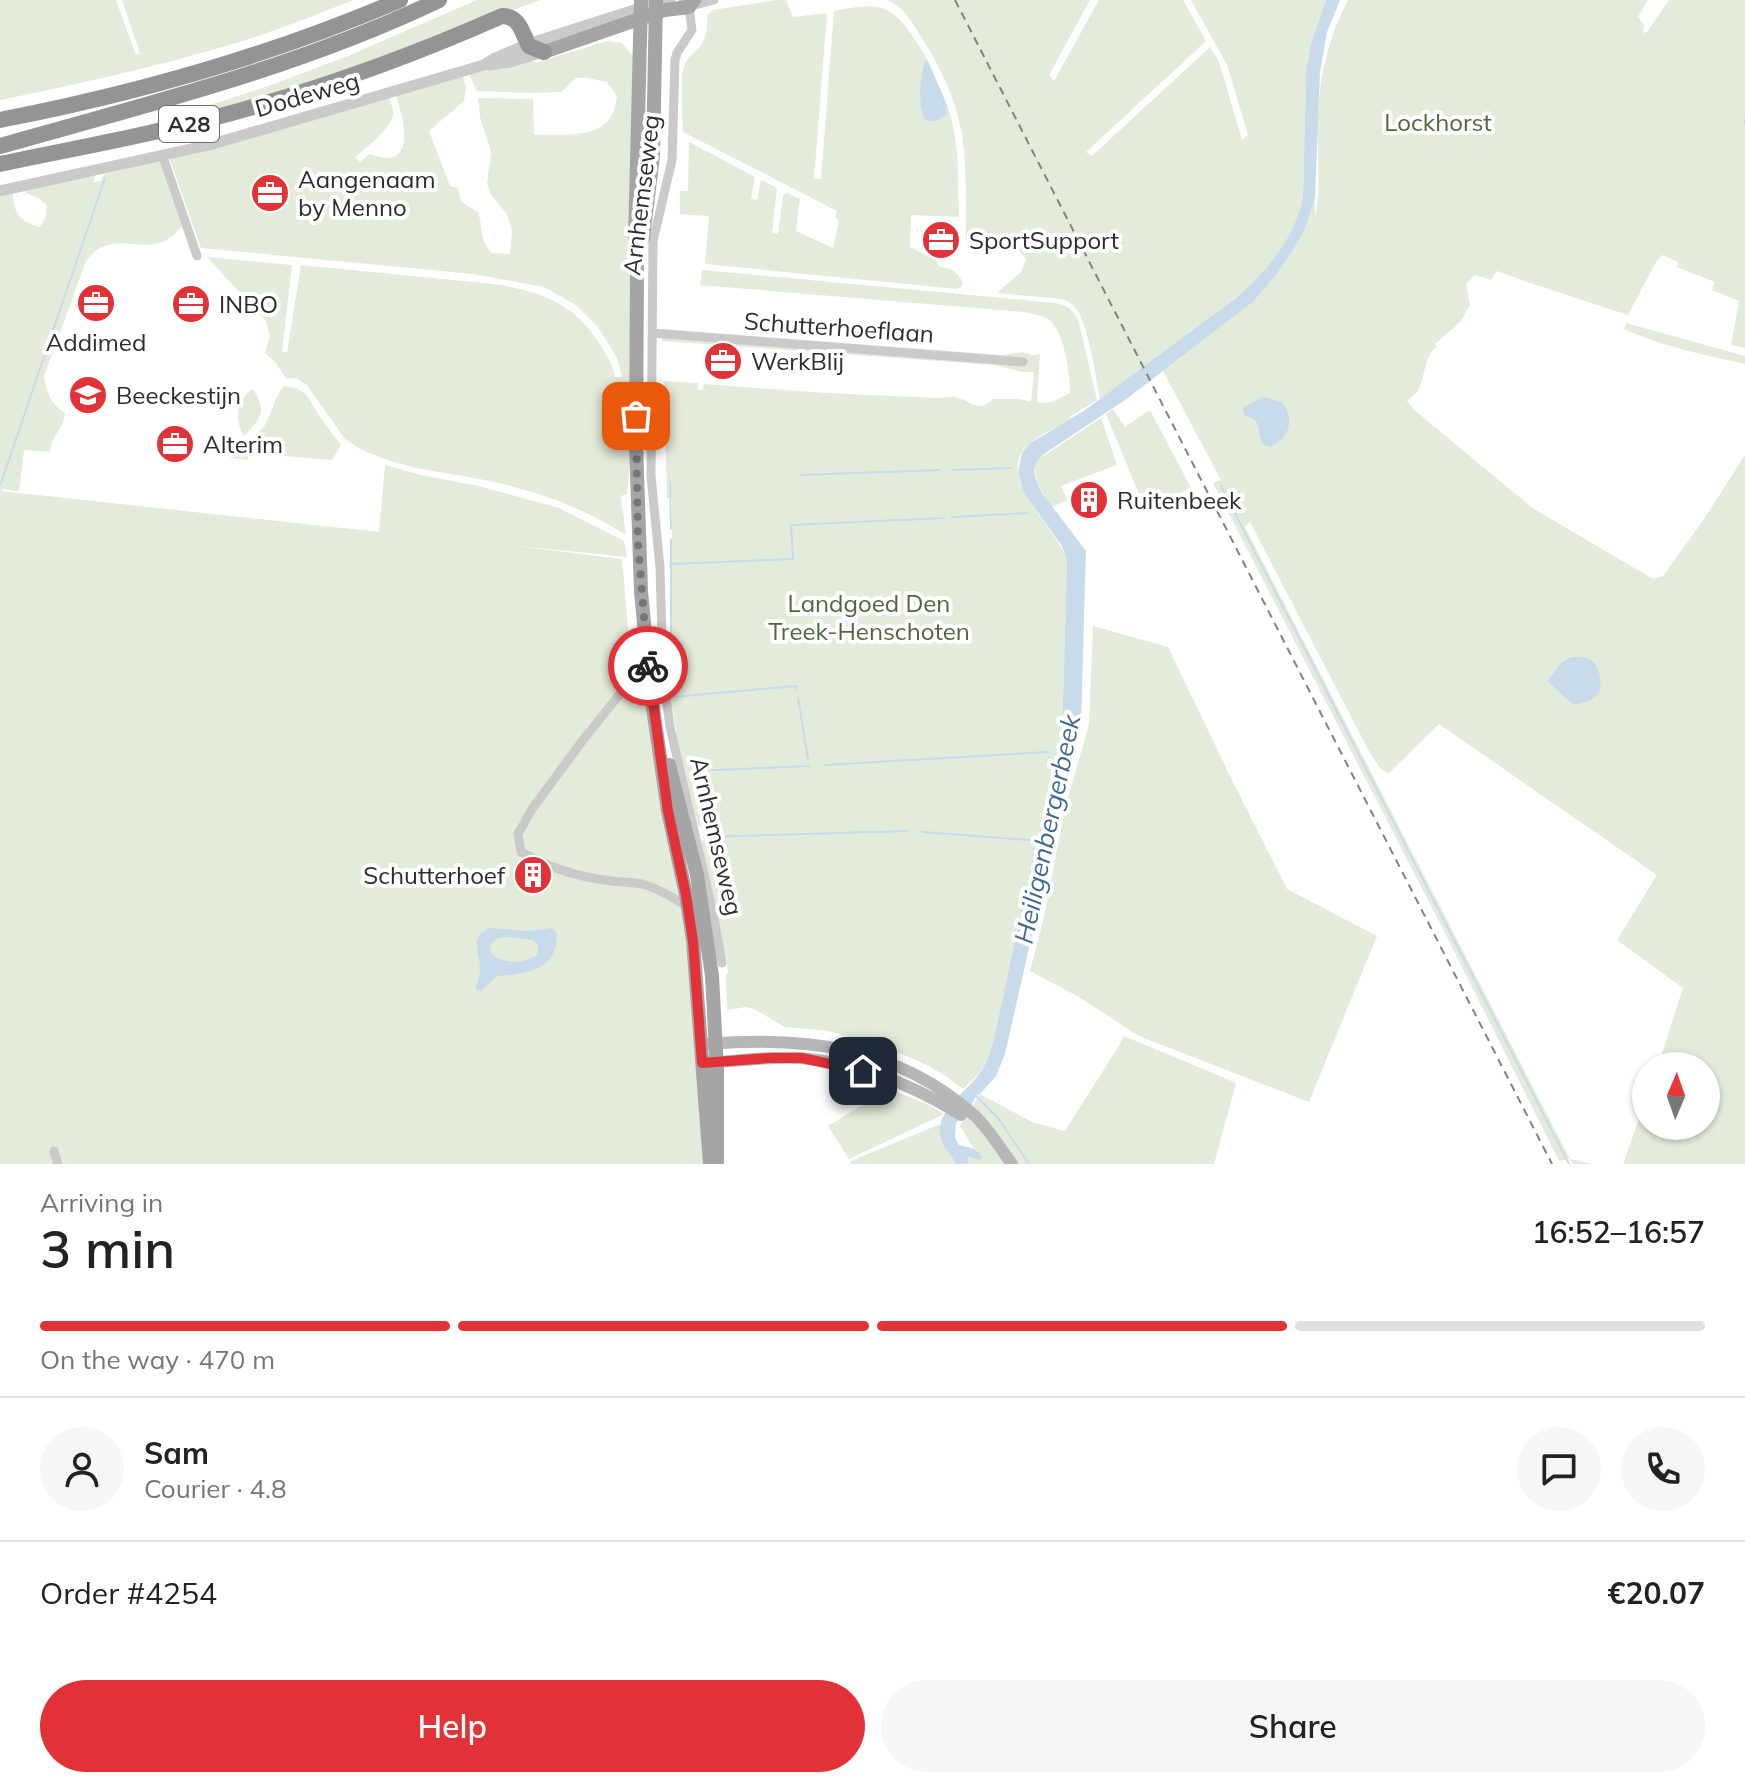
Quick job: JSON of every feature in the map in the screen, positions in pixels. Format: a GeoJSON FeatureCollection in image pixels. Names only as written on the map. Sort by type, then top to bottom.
{"type":"FeatureCollection","features":[{"type":"Feature","properties":{"kind":"highway","name":"A28"},"geometry":{"type":"LineString","coordinates":[[358,18],[386,0]]}},
{"type":"Feature","properties":{"kind":"highway","name":"A28"},"geometry":{"type":"LineString","coordinates":[[0,120],[165,83],[261,54],[400,0]]}},
{"type":"Feature","properties":{"kind":"highway","name":"A28"},"geometry":{"type":"LineString","coordinates":[[0,146],[264,70],[439,0]]}},
{"type":"Feature","properties":{"kind":"highway","name":"A28"},"geometry":{"type":"LineString","coordinates":[[0,164],[182,126],[264,104],[350,77],[502,16],[515,20],[531,48],[544,52]]}},
{"type":"Feature","properties":{"kind":"highway","name":"A28"},"geometry":{"type":"LineString","coordinates":[[0,138],[113,114]]}},
{"type":"Feature","properties":{"kind":"main road"},"geometry":{"type":"LineString","coordinates":[[652,6],[688,2]]}},
{"type":"Feature","properties":{"kind":"main road","name":"Dodeweg"},"geometry":{"type":"LineString","coordinates":[[544,52],[606,31],[652,6]]}},
{"type":"Feature","properties":{"kind":"main road","name":"Arnhemseweg"},"geometry":{"type":"LineString","coordinates":[[652,6],[641,55],[635,226],[638,530],[652,699],[668,811],[709,1044]]}},
{"type":"Feature","properties":{"kind":"main road","name":"Arnhemseweg"},"geometry":{"type":"LineString","coordinates":[[637,270],[653,156],[655,75],[652,6]]}},
{"type":"Feature","properties":{"kind":"main road"},"geometry":{"type":"LineString","coordinates":[[606,31],[627,37],[641,55]]}},
{"type":"Feature","properties":{"kind":"main road","name":"Arnhemseweg"},"geometry":{"type":"LineString","coordinates":[[652,699],[697,875],[712,976],[709,1044],[717,1164]]}},
{"type":"Feature","properties":{"kind":"main road"},"geometry":{"type":"LineString","coordinates":[[709,1044],[784,1041],[830,1046],[887,1062],[974,1119],[1012,1164]]}},
{"type":"Feature","properties":{"kind":"main road"},"geometry":{"type":"LineString","coordinates":[[710,1063],[802,1058],[838,1064],[934,1092]]}},
{"type":"Feature","properties":{"kind":"main road","name":"Arnhemseweg"},"geometry":{"type":"LineString","coordinates":[[710,1063],[710,1164]]}},
{"type":"Feature","properties":{"kind":"street"},"geometry":{"type":"LineString","coordinates":[[688,2],[714,0]]}},
{"type":"Feature","properties":{"kind":"street","name":"Arnhemseweg"},"geometry":{"type":"LineString","coordinates":[[688,2],[692,30],[675,60],[672,160],[653,241],[651,476],[660,567],[663,673],[670,727],[722,963]]}},
{"type":"Feature","properties":{"kind":"street","name":"Dodeweg"},"geometry":{"type":"LineString","coordinates":[[484,65],[528,44],[652,6]]}},
{"type":"Feature","properties":{"kind":"street","name":"Dodeweg"},"geometry":{"type":"LineString","coordinates":[[0,191],[163,157],[484,65],[510,62],[544,52]]}},
{"type":"Feature","properties":{"kind":"street"},"geometry":{"type":"LineString","coordinates":[[163,157],[197,256]]}},
{"type":"Feature","properties":{"kind":"street","name":"Schutterhoeflaan"},"geometry":{"type":"LineString","coordinates":[[652,333],[1023,362]]}},
{"type":"Feature","properties":{"kind":"street","name":"Arnhemseweg"},"geometry":{"type":"LineString","coordinates":[[648,666],[632,679],[583,740],[532,809],[518,834],[521,852],[536,861],[601,880],[641,884],[687,906]]}},
{"type":"Feature","properties":{"kind":"street"},"geometry":{"type":"LineString","coordinates":[[54,1151],[58,1164]]}},
{"type":"Feature","properties":{"kind":"green space"},"geometry":{"type":"Polygon","coordinates":[[[0,0],[116,0],[136,55],[140,53],[122,0],[354,0],[264,34],[204,52],[117,75],[0,100],[0,0]]]}},
{"type":"Feature","properties":{"kind":"green space"},"geometry":{"type":"Polygon","coordinates":[[[477,0],[540,0],[309,87],[122,133],[266,87],[348,56],[477,0]]]}},
{"type":"Feature","properties":{"kind":"green space"},"geometry":{"type":"Polygon","coordinates":[[[786,0],[793,17],[827,13],[814,179],[821,179],[834,11],[869,6],[887,10],[903,23],[922,50],[928,61],[924,63],[922,71],[922,115],[946,114],[947,105],[956,146],[959,217],[911,215],[910,247],[936,260],[940,267],[954,271],[963,283],[961,287],[705,264],[709,216],[680,214],[680,191],[688,191],[689,142],[755,177],[751,199],[757,200],[761,180],[777,188],[772,233],[778,234],[786,192],[800,199],[796,231],[833,248],[839,221],[835,217],[837,211],[683,132],[681,90],[684,67],[704,39],[707,16],[713,10],[786,0]]]}},
{"type":"Feature","properties":{"kind":"green space"},"geometry":{"type":"Polygon","coordinates":[[[887,0],[1090,0],[1049,75],[1054,81],[1099,0],[1183,0],[1206,41],[1086,152],[1092,156],[1210,47],[1219,62],[1242,140],[1248,135],[1227,65],[1191,0],[1326,0],[1311,43],[1306,72],[1303,196],[1288,238],[1262,273],[1229,303],[1100,399],[1087,335],[1073,305],[1062,299],[997,293],[1021,272],[1026,260],[1024,256],[1019,251],[1002,251],[988,241],[966,241],[965,157],[955,105],[939,68],[913,24],[902,10],[887,0]]]}},
{"type":"Feature","properties":{"kind":"green space","name":"Lockhorst"},"geometry":{"type":"Polygon","coordinates":[[[1348,0],[1648,0],[1638,17],[1644,24],[1643,33],[1647,32],[1669,0],[1745,0],[1745,348],[1731,345],[1739,301],[1712,290],[1715,282],[1677,267],[1678,262],[1662,255],[1628,315],[1497,271],[1491,280],[1475,275],[1466,284],[1470,305],[1461,321],[1435,344],[1437,346],[1429,356],[1420,386],[1407,401],[1534,509],[1653,579],[1663,576],[1745,455],[1745,1164],[1623,1164],[1632,1139],[1720,1140],[1720,1052],[1662,1052],[1683,988],[1617,940],[1657,875],[1439,724],[1388,774],[1380,768],[1250,522],[1245,527],[1570,1159],[1559,1161],[1213,483],[1221,480],[1163,371],[1253,302],[1277,274],[1305,229],[1315,198],[1315,217],[1319,98],[1331,40],[1348,0]],[[1591,660],[1561,663],[1547,681],[1573,705],[1593,698],[1591,660]]]}},
{"type":"Feature","properties":{"kind":"green space"},"geometry":{"type":"Polygon","coordinates":[[[608,41],[622,43],[634,57],[631,453],[627,494],[621,496],[626,535],[579,509],[545,496],[494,482],[397,463],[345,439],[307,385],[296,378],[286,379],[277,364],[265,353],[270,336],[266,321],[207,257],[292,265],[282,351],[287,353],[301,265],[493,284],[542,296],[581,320],[612,365],[615,377],[622,377],[617,358],[598,327],[576,305],[544,287],[473,274],[201,248],[169,157],[389,95],[393,112],[388,126],[355,157],[360,162],[370,154],[385,158],[395,156],[401,150],[404,129],[395,93],[462,74],[466,87],[464,101],[429,131],[450,186],[458,188],[461,202],[478,212],[487,247],[491,253],[510,254],[512,231],[507,214],[492,196],[487,184],[491,152],[480,117],[478,98],[533,99],[534,135],[561,135],[587,132],[607,122],[614,111],[617,96],[607,82],[587,78],[576,78],[561,92],[477,91],[471,71],[526,61],[538,62],[608,41]]]}},
{"type":"Feature","properties":{"kind":"green space"},"geometry":{"type":"Polygon","coordinates":[[[160,160],[182,226],[162,242],[111,244],[98,249],[86,261],[44,376],[50,397],[65,413],[62,423],[50,452],[24,450],[19,491],[1,491],[379,532],[385,465],[559,508],[624,541],[627,557],[507,545],[622,559],[632,673],[640,665],[652,752],[682,913],[693,999],[707,1164],[0,1164],[0,197],[13,193],[19,216],[40,227],[47,206],[26,193],[25,189],[95,175],[93,182],[101,181],[104,174],[160,160]]]}},
{"type":"Feature","properties":{"kind":"green space","name":"Landgoed Den Treek-Henschoten"},"geometry":{"type":"Polygon","coordinates":[[[702,270],[1056,303],[1070,308],[1078,319],[1097,400],[1027,446],[1019,459],[1018,473],[1023,488],[1062,548],[1067,561],[1062,734],[993,1043],[982,1069],[963,1089],[935,1070],[878,1043],[877,1046],[829,1031],[785,1027],[754,1009],[727,1009],[726,956],[715,958],[693,842],[705,840],[682,770],[671,699],[672,498],[667,498],[664,381],[698,383],[698,390],[703,390],[704,384],[826,393],[953,397],[980,406],[993,399],[1031,402],[1034,372],[995,365],[662,341],[662,329],[1002,355],[1022,352],[1040,354],[1037,403],[1052,402],[1070,393],[1063,344],[1049,320],[1024,312],[700,285],[702,270]]]}},
{"type":"Feature","properties":{"kind":"green space"},"geometry":{"type":"Polygon","coordinates":[[[1626,323],[1745,356],[1745,364],[1653,340],[1624,329],[1626,323]]]}},
{"type":"Feature","properties":{"kind":"green space"},"geometry":{"type":"Polygon","coordinates":[[[284,386],[306,394],[341,445],[332,460],[249,453],[248,460],[230,458],[263,428],[284,386]]]}},
{"type":"Feature","properties":{"kind":"green space"},"geometry":{"type":"Polygon","coordinates":[[[253,389],[261,409],[255,424],[244,436],[238,410],[243,398],[253,389]]]}},
{"type":"Feature","properties":{"kind":"green space"},"geometry":{"type":"Polygon","coordinates":[[[1113,409],[1125,427],[1150,410],[1191,488],[1146,511],[1106,414],[1113,409]]]}},
{"type":"Feature","properties":{"kind":"green space"},"geometry":{"type":"Polygon","coordinates":[[[1101,418],[1117,465],[1061,486],[1067,500],[1052,507],[1036,479],[1036,461],[1101,418]]]}},
{"type":"Feature","properties":{"kind":"green space"},"geometry":{"type":"Polygon","coordinates":[[[1093,626],[1168,647],[1287,889],[1377,936],[1309,1102],[1139,1036],[1079,997],[1030,971],[1065,808],[1089,725],[1093,626]]]}},
{"type":"Feature","properties":{"kind":"green space"},"geometry":{"type":"Polygon","coordinates":[[[1124,1036],[1236,1083],[1214,1164],[968,1164],[967,1157],[979,1160],[979,1151],[974,1149],[960,1126],[980,1094],[1032,1122],[1065,1131],[1124,1036]]]}},
{"type":"Feature","properties":{"kind":"green space"},"geometry":{"type":"Polygon","coordinates":[[[889,1089],[944,1114],[849,1159],[828,1126],[889,1089]]]}},
{"type":"Feature","properties":{"kind":"green space"},"geometry":{"type":"Polygon","coordinates":[[[940,1124],[941,1140],[955,1164],[850,1164],[851,1161],[940,1124]]]}},
{"type":"Feature","properties":{"kind":"green space"},"geometry":{"type":"Polygon","coordinates":[[[1570,1159],[1593,1164],[1573,1164],[1570,1159]]]}},
{"type":"Feature","properties":{"kind":"water","name":"Heiligenbergerbeek"},"geometry":{"type":"Polygon","coordinates":[[[1326,0],[1340,0],[1327,32],[1320,72],[1315,198],[1296,245],[1253,302],[1125,400],[1044,454],[1036,463],[1035,477],[1042,493],[1086,551],[1081,723],[1057,807],[1005,1054],[996,1076],[956,1123],[955,1137],[959,1145],[977,1150],[982,1158],[968,1157],[968,1164],[955,1164],[942,1142],[941,1123],[950,1107],[982,1070],[993,1043],[1062,734],[1067,561],[1062,546],[1024,493],[1018,472],[1022,453],[1029,444],[1085,410],[1232,301],[1267,267],[1286,241],[1303,196],[1306,72],[1311,43],[1326,0]]]}},
{"type":"Feature","properties":{"kind":"water"},"geometry":{"type":"Polygon","coordinates":[[[928,61],[947,105],[946,114],[933,121],[924,119],[921,106],[921,76],[924,63],[928,61]]]}},
{"type":"Feature","properties":{"kind":"water"},"geometry":{"type":"Polygon","coordinates":[[[1262,397],[1282,402],[1288,415],[1286,433],[1270,447],[1262,444],[1254,419],[1244,415],[1243,408],[1262,397]]]}},
{"type":"Feature","properties":{"kind":"water"},"geometry":{"type":"Polygon","coordinates":[[[1571,657],[1591,660],[1599,671],[1601,682],[1595,697],[1573,705],[1547,681],[1561,663],[1571,657]]]}},
{"type":"Feature","properties":{"kind":"water"},"geometry":{"type":"Polygon","coordinates":[[[489,928],[528,931],[552,928],[557,933],[556,946],[546,963],[538,968],[497,976],[481,991],[475,989],[480,969],[477,941],[489,928]],[[498,938],[490,945],[491,954],[508,961],[533,958],[538,954],[538,946],[533,940],[498,938]]]}},
{"type":"Feature","properties":{"kind":"waterway"},"geometry":{"type":"LineString","coordinates":[[0,486],[105,178]]}},
{"type":"Feature","properties":{"kind":"waterway"},"geometry":{"type":"LineString","coordinates":[[952,470],[1010,468]]}},
{"type":"Feature","properties":{"kind":"waterway"},"geometry":{"type":"LineString","coordinates":[[800,475],[940,470]]}},
{"type":"Feature","properties":{"kind":"waterway"},"geometry":{"type":"LineString","coordinates":[[670,482],[671,529]]}},
{"type":"Feature","properties":{"kind":"waterway"},"geometry":{"type":"LineString","coordinates":[[1221,486],[1569,1164]]}},
{"type":"Feature","properties":{"kind":"waterway"},"geometry":{"type":"LineString","coordinates":[[952,517],[1027,513]]}},
{"type":"Feature","properties":{"kind":"waterway"},"geometry":{"type":"LineString","coordinates":[[670,564],[793,559],[791,525],[944,518]]}},
{"type":"Feature","properties":{"kind":"waterway"},"geometry":{"type":"LineString","coordinates":[[671,539],[673,697],[796,686],[796,690]]}},
{"type":"Feature","properties":{"kind":"waterway"},"geometry":{"type":"LineString","coordinates":[[798,698],[808,759]]}},
{"type":"Feature","properties":{"kind":"waterway","name":"Heiligenbergerbeek"},"geometry":{"type":"LineString","coordinates":[[824,765],[1048,752]]}},
{"type":"Feature","properties":{"kind":"waterway"},"geometry":{"type":"LineString","coordinates":[[694,771],[809,766]]}},
{"type":"Feature","properties":{"kind":"waterway"},"geometry":{"type":"LineString","coordinates":[[704,837],[907,831]]}},
{"type":"Feature","properties":{"kind":"waterway","name":"Heiligenbergerbeek"},"geometry":{"type":"LineString","coordinates":[[923,832],[1029,840]]}},
{"type":"Feature","properties":{"kind":"waterway"},"geometry":{"type":"LineString","coordinates":[[975,1095],[998,1118],[1029,1164]]}},
{"type":"Feature","properties":{"kind":"railway"},"geometry":{"type":"LineString","coordinates":[[955,0],[1552,1164]]}},
{"type":"Feature","properties":{"kind":"way so far"},"geometry":{"type":"LineString","coordinates":[[636,416],[638,544],[648,666]]}},
{"type":"Feature","properties":{"kind":"place","name":"Aangenaam by Menno"},"geometry":{"type":"Point","coordinates":[270,193]}},
{"type":"Feature","properties":{"kind":"place","name":"SportSupport"},"geometry":{"type":"Point","coordinates":[941,240]}},
{"type":"Feature","properties":{"kind":"place","name":"Addimed"},"geometry":{"type":"Point","coordinates":[96,303]}},
{"type":"Feature","properties":{"kind":"place","name":"INBO"},"geometry":{"type":"Point","coordinates":[191,304]}},
{"type":"Feature","properties":{"kind":"place","name":"WerkBlij"},"geometry":{"type":"Point","coordinates":[723,361]}},
{"type":"Feature","properties":{"kind":"place","name":"Beeckestijn"},"geometry":{"type":"Point","coordinates":[88,395]}},
{"type":"Feature","properties":{"kind":"place","name":"Alterim"},"geometry":{"type":"Point","coordinates":[175,444]}},
{"type":"Feature","properties":{"kind":"place","name":"Ruitenbeek"},"geometry":{"type":"Point","coordinates":[1089,500]}},
{"type":"Feature","properties":{"kind":"place","name":"Schutterhoef"},"geometry":{"type":"Point","coordinates":[533,875]}},
{"type":"Feature","properties":{"kind":"route"},"geometry":{"type":"LineString","coordinates":[[648,666],[668,811],[693,941],[702,1063],[802,1058],[863,1071]]}}]}
